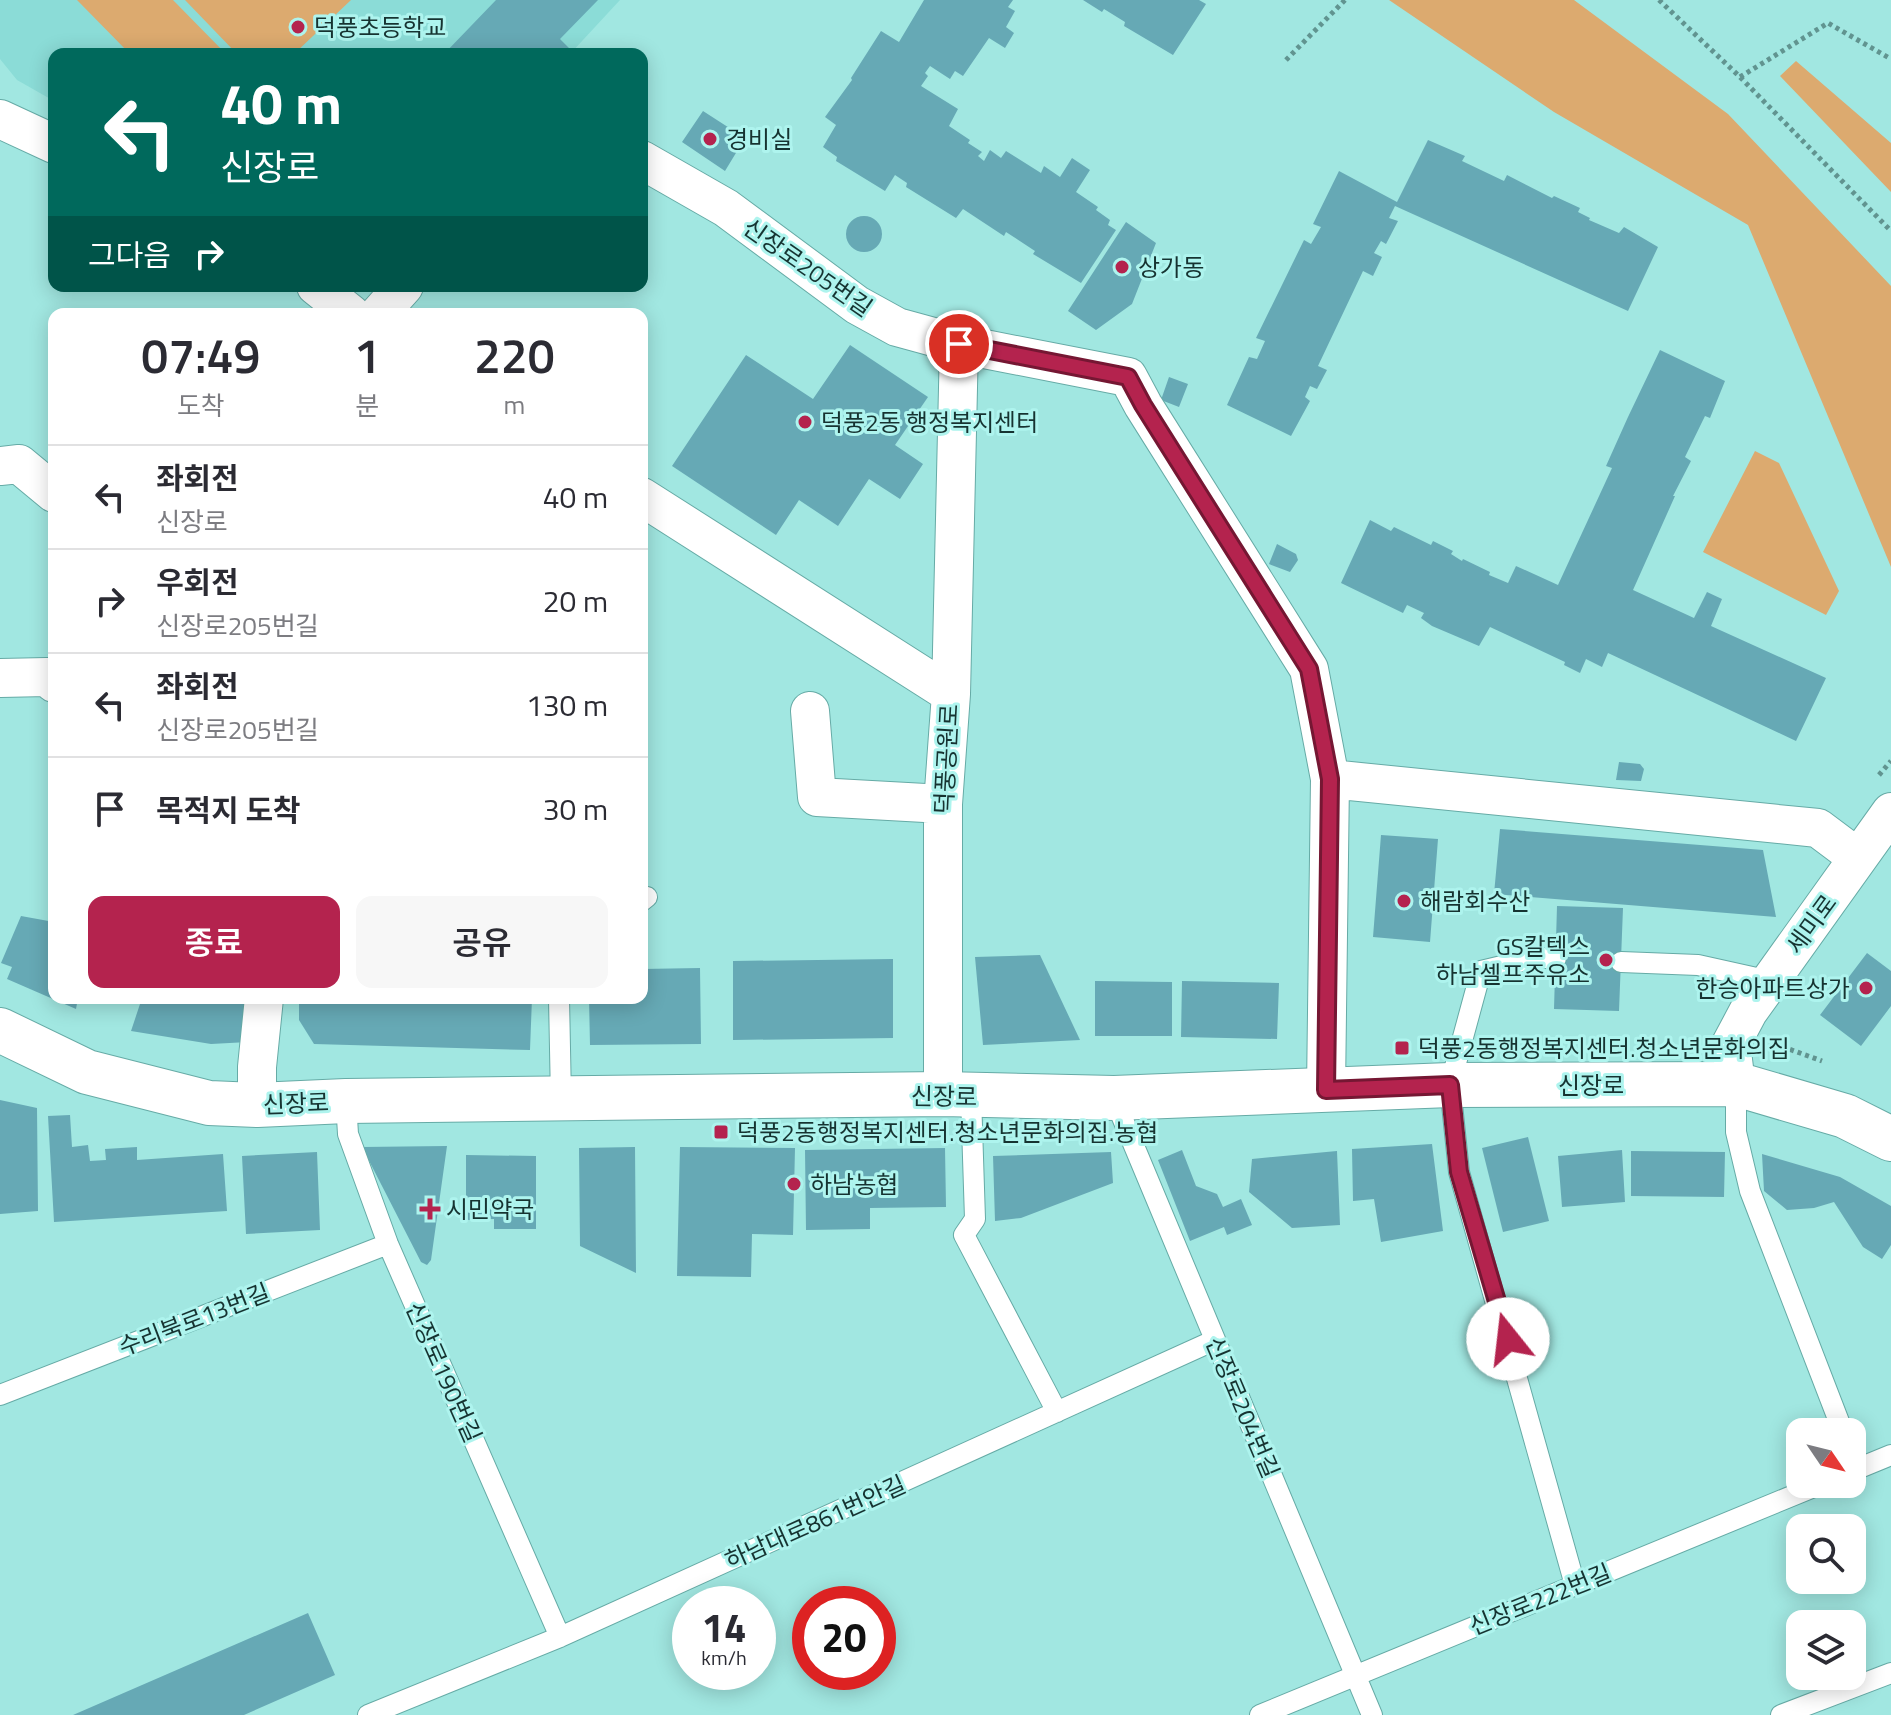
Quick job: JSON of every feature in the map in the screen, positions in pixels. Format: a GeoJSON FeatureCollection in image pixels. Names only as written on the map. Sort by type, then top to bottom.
{"type":"FeatureCollection","features":[{"type":"Feature","properties":{"kind":"street"},"geometry":{"type":"LineString","coordinates":[[0,119],[48,141]]}},
{"type":"Feature","properties":{"kind":"street","name":"신장로205번길"},"geometry":{"type":"LineString","coordinates":[[648,163],[726,208],[857,305],[897,327],[959,344],[1128,377],[1149,416],[1309,669],[1330,779],[1326,1090]]}},
{"type":"Feature","properties":{"kind":"street"},"geometry":{"type":"LineString","coordinates":[[324,292],[344,308]]}},
{"type":"Feature","properties":{"kind":"street"},"geometry":{"type":"LineString","coordinates":[[384,308],[399,292]]}},
{"type":"Feature","properties":{"kind":"street"},"geometry":{"type":"LineString","coordinates":[[951,694],[959,344]]}},
{"type":"Feature","properties":{"kind":"street"},"geometry":{"type":"LineString","coordinates":[[0,466],[19,464],[48,488]]}},
{"type":"Feature","properties":{"kind":"street","name":"덕풍공원로"},"geometry":{"type":"LineString","coordinates":[[648,501],[951,694],[943,804],[957,1095]]}},
{"type":"Feature","properties":{"kind":"street"},"geometry":{"type":"LineString","coordinates":[[0,678],[48,676]]}},
{"type":"Feature","properties":{"kind":"street"},"geometry":{"type":"LineString","coordinates":[[810,711],[817,797],[943,804]]}},
{"type":"Feature","properties":{"kind":"street"},"geometry":{"type":"LineString","coordinates":[[1330,779],[1818,828],[1858,858]]}},
{"type":"Feature","properties":{"kind":"street","name":"세미로"},"geometry":{"type":"LineString","coordinates":[[1736,1084],[1731,1044],[1748,1012],[1891,812]]}},
{"type":"Feature","properties":{"kind":"street"},"geometry":{"type":"LineString","coordinates":[[257,1105],[263,1004]]}},
{"type":"Feature","properties":{"kind":"street","name":"신장로"},"geometry":{"type":"LineString","coordinates":[[0,1030],[87,1072],[209,1103],[257,1105],[346,1101],[957,1095],[1114,1098],[1450,1085],[1736,1084],[1845,1116],[1891,1139]]}},
{"type":"Feature","properties":{"kind":"lane"},"geometry":{"type":"LineString","coordinates":[[1556,958],[1535,958],[1481,971],[1450,1085],[1459,1172],[1575,1585]]}},
{"type":"Feature","properties":{"kind":"lane"},"geometry":{"type":"LineString","coordinates":[[1621,962],[1698,965],[1770,981]]}},
{"type":"Feature","properties":{"kind":"lane"},"geometry":{"type":"LineString","coordinates":[[559,1004],[561,1099]]}},
{"type":"Feature","properties":{"kind":"lane"},"geometry":{"type":"LineString","coordinates":[[1736,1084],[1736,1132],[1750,1191],[1838,1418]]}},
{"type":"Feature","properties":{"kind":"lane"},"geometry":{"type":"LineString","coordinates":[[957,1095],[975,1219],[964,1235],[1057,1412]]}},
{"type":"Feature","properties":{"kind":"lane","name":"신장로204번길"},"geometry":{"type":"LineString","coordinates":[[1114,1098],[1372,1715]]}},
{"type":"Feature","properties":{"kind":"lane","name":"신장로190번길"},"geometry":{"type":"LineString","coordinates":[[346,1101],[348,1134],[388,1244],[560,1637]]}},
{"type":"Feature","properties":{"kind":"lane","name":"수리북로13번길"},"geometry":{"type":"LineString","coordinates":[[0,1395],[388,1244]]}},
{"type":"Feature","properties":{"kind":"lane","name":"하남대로861번안길"},"geometry":{"type":"LineString","coordinates":[[368,1715],[560,1637],[1215,1340]]}},
{"type":"Feature","properties":{"kind":"lane"},"geometry":{"type":"LineString","coordinates":[[1866,1462],[1891,1455]]}},
{"type":"Feature","properties":{"kind":"lane","name":"신장로222번길"},"geometry":{"type":"LineString","coordinates":[[1260,1715],[1787,1498]]}},
{"type":"Feature","properties":{"kind":"lane"},"geometry":{"type":"LineString","coordinates":[[1781,1715],[1891,1673]]}},
{"type":"Feature","properties":{"kind":"path"},"geometry":{"type":"LineString","coordinates":[[1286,60],[1345,0]]}},
{"type":"Feature","properties":{"kind":"path"},"geometry":{"type":"LineString","coordinates":[[1659,0],[1740,77],[1891,231]]}},
{"type":"Feature","properties":{"kind":"path"},"geometry":{"type":"LineString","coordinates":[[1740,77],[1828,23],[1891,59]]}},
{"type":"Feature","properties":{"kind":"shaded area","name":"덕풍초등학교"},"geometry":{"type":"Polygon","coordinates":[[[0,0],[620,0],[576,48],[48,48],[48,98],[17,80],[0,59],[0,0]]]}},
{"type":"Feature","properties":{"kind":"shaded area"},"geometry":{"type":"Polygon","coordinates":[[[77,0],[173,0],[220,48],[124,48],[77,0]]]}},
{"type":"Feature","properties":{"kind":"shaded area"},"geometry":{"type":"Polygon","coordinates":[[[185,0],[351,0],[300,48],[231,48],[185,0]]]}},
{"type":"Feature","properties":{"kind":"shaded area"},"geometry":{"type":"Polygon","coordinates":[[[1389,0],[1574,0],[1728,114],[1891,286],[1891,567],[1748,225],[1554,112],[1389,0]]]}},
{"type":"Feature","properties":{"kind":"shaded area"},"geometry":{"type":"Polygon","coordinates":[[[1796,61],[1891,143],[1891,192],[1780,76],[1796,61]]]}},
{"type":"Feature","properties":{"kind":"shaded area"},"geometry":{"type":"Polygon","coordinates":[[[1755,451],[1779,463],[1839,591],[1826,615],[1703,552],[1755,451]]]}},
{"type":"Feature","properties":{"kind":"building"},"geometry":{"type":"Polygon","coordinates":[[[496,0],[598,0],[560,39],[569,48],[450,48],[496,0]]]}},
{"type":"Feature","properties":{"kind":"building"},"geometry":{"type":"Polygon","coordinates":[[[924,0],[1013,0],[1008,7],[1015,11],[1006,27],[1014,33],[1005,48],[989,38],[963,76],[955,71],[950,79],[930,66],[921,86],[958,109],[949,126],[982,152],[978,156],[984,161],[990,150],[1001,158],[1006,151],[1041,173],[1044,166],[1060,177],[1072,158],[1090,170],[1076,192],[1098,207],[1096,210],[1110,220],[1108,225],[1116,230],[1081,283],[1033,254],[1035,251],[1006,232],[1004,236],[963,209],[956,218],[906,187],[907,183],[895,175],[885,191],[836,161],[837,157],[823,147],[836,125],[825,117],[852,80],[881,31],[899,42],[924,0]]]}},
{"type":"Feature","properties":{"kind":"building"},"geometry":{"type":"Polygon","coordinates":[[[1083,0],[1199,0],[1206,4],[1173,55],[1124,26],[1125,22],[1104,9],[1102,12],[1083,0]]]}},
{"type":"Feature","properties":{"kind":"building","name":"경비실"},"geometry":{"type":"Polygon","coordinates":[[[703,111],[734,131],[731,136],[742,143],[725,171],[682,142],[703,111]]]}},
{"type":"Feature","properties":{"kind":"building"},"geometry":{"type":"Polygon","coordinates":[[[1428,140],[1465,156],[1462,161],[1504,181],[1507,175],[1552,198],[1554,196],[1580,208],[1578,212],[1589,220],[1619,233],[1624,227],[1658,247],[1628,311],[1395,206],[1389,218],[1398,221],[1386,244],[1381,241],[1374,253],[1382,257],[1373,276],[1363,271],[1318,366],[1327,370],[1317,389],[1310,386],[1305,397],[1310,401],[1291,436],[1227,405],[1249,357],[1257,359],[1265,341],[1256,338],[1304,240],[1311,244],[1321,227],[1313,224],[1339,171],[1397,202],[1428,140]]]}},
{"type":"Feature","properties":{"kind":"building"},"geometry":{"type":"Polygon","coordinates":[[[864,216],[877,221],[882,234],[877,247],[864,252],[851,247],[846,234],[851,221],[864,216]]]}},
{"type":"Feature","properties":{"kind":"building","name":"상가동"},"geometry":{"type":"Polygon","coordinates":[[[1126,222],[1156,243],[1132,304],[1096,330],[1068,311],[1126,222]]]}},
{"type":"Feature","properties":{"kind":"building","name":"덕풍2동 행정복지센터"},"geometry":{"type":"Polygon","coordinates":[[[850,345],[928,397],[895,445],[923,464],[900,499],[869,479],[838,526],[799,500],[776,535],[672,466],[746,355],[813,399],[850,345]]]}},
{"type":"Feature","properties":{"kind":"building"},"geometry":{"type":"Polygon","coordinates":[[[1660,350],[1725,381],[1710,418],[1705,416],[1685,457],[1691,461],[1633,590],[1694,618],[1707,592],[1722,599],[1711,626],[1826,678],[1796,741],[1608,653],[1602,667],[1586,659],[1580,673],[1564,665],[1565,662],[1490,627],[1479,646],[1432,626],[1421,618],[1424,613],[1407,605],[1403,613],[1341,583],[1370,520],[1391,531],[1394,527],[1431,545],[1433,541],[1453,551],[1451,554],[1462,561],[1508,583],[1516,566],[1558,585],[1612,468],[1606,466],[1660,350]]]}},
{"type":"Feature","properties":{"kind":"building"},"geometry":{"type":"Polygon","coordinates":[[[1169,377],[1188,384],[1179,407],[1161,400],[1169,377]]]}},
{"type":"Feature","properties":{"kind":"building"},"geometry":{"type":"Polygon","coordinates":[[[1277,544],[1296,554],[1298,560],[1290,572],[1269,564],[1277,544]]]}},
{"type":"Feature","properties":{"kind":"building"},"geometry":{"type":"Polygon","coordinates":[[[1619,762],[1640,764],[1644,769],[1641,781],[1616,780],[1619,762]]]}},
{"type":"Feature","properties":{"kind":"building"},"geometry":{"type":"Polygon","coordinates":[[[1500,829],[1763,850],[1776,917],[1494,894],[1500,829]]]}},
{"type":"Feature","properties":{"kind":"building"},"geometry":{"type":"Polygon","coordinates":[[[1381,835],[1438,839],[1430,942],[1373,937],[1381,835]]]}},
{"type":"Feature","properties":{"kind":"building"},"geometry":{"type":"Polygon","coordinates":[[[1557,906],[1623,908],[1619,1011],[1554,1009],[1557,906]]]}},
{"type":"Feature","properties":{"kind":"building"},"geometry":{"type":"Polygon","coordinates":[[[21,916],[48,921],[48,997],[7,979],[12,967],[1,963],[21,916]]]}},
{"type":"Feature","properties":{"kind":"building","name":"한승아파트상가"},"geometry":{"type":"Polygon","coordinates":[[[1867,953],[1891,971],[1891,1006],[1861,1046],[1820,1015],[1867,953]]]}},
{"type":"Feature","properties":{"kind":"building"},"geometry":{"type":"Polygon","coordinates":[[[1040,955],[1080,1040],[983,1045],[975,957],[1040,955]]]}},
{"type":"Feature","properties":{"kind":"building"},"geometry":{"type":"Polygon","coordinates":[[[893,959],[893,1038],[733,1040],[733,961],[893,959]]]}},
{"type":"Feature","properties":{"kind":"building"},"geometry":{"type":"Polygon","coordinates":[[[700,968],[701,1044],[590,1045],[589,1004],[648,1004],[648,969],[700,968]]]}},
{"type":"Feature","properties":{"kind":"building"},"geometry":{"type":"Polygon","coordinates":[[[1095,981],[1172,982],[1172,1036],[1095,1036],[1095,981]]]}},
{"type":"Feature","properties":{"kind":"building"},"geometry":{"type":"Polygon","coordinates":[[[1182,981],[1279,983],[1277,1039],[1181,1037],[1182,981]]]}},
{"type":"Feature","properties":{"kind":"building"},"geometry":{"type":"Polygon","coordinates":[[[140,1004],[248,1004],[248,1042],[211,1044],[131,1031],[140,1004]]]}},
{"type":"Feature","properties":{"kind":"building"},"geometry":{"type":"Polygon","coordinates":[[[299,1004],[532,1004],[530,1050],[314,1044],[299,1020],[299,1004]]]}},
{"type":"Feature","properties":{"kind":"building"},"geometry":{"type":"Polygon","coordinates":[[[0,1100],[37,1108],[38,1211],[0,1214],[0,1100]]]}},
{"type":"Feature","properties":{"kind":"building"},"geometry":{"type":"Polygon","coordinates":[[[70,1115],[72,1147],[88,1145],[90,1161],[106,1160],[105,1149],[137,1147],[137,1160],[223,1154],[227,1211],[54,1222],[48,1116],[70,1115]]]}},
{"type":"Feature","properties":{"kind":"building"},"geometry":{"type":"Polygon","coordinates":[[[1528,1137],[1549,1221],[1503,1232],[1482,1148],[1528,1137]]]}},
{"type":"Feature","properties":{"kind":"building"},"geometry":{"type":"Polygon","coordinates":[[[1432,1144],[1443,1231],[1381,1242],[1374,1199],[1353,1201],[1352,1149],[1432,1144]]]}},
{"type":"Feature","properties":{"kind":"building"},"geometry":{"type":"Polygon","coordinates":[[[447,1146],[431,1260],[427,1265],[421,1262],[362,1147],[447,1146]]]}},
{"type":"Feature","properties":{"kind":"building"},"geometry":{"type":"Polygon","coordinates":[[[635,1147],[636,1273],[580,1246],[579,1148],[635,1147]]]}},
{"type":"Feature","properties":{"kind":"building"},"geometry":{"type":"Polygon","coordinates":[[[680,1147],[795,1148],[793,1235],[752,1234],[751,1277],[677,1276],[680,1147]]]}},
{"type":"Feature","properties":{"kind":"building"},"geometry":{"type":"Polygon","coordinates":[[[945,1148],[946,1207],[870,1208],[870,1229],[806,1230],[805,1150],[945,1148]]]}},
{"type":"Feature","properties":{"kind":"building"},"geometry":{"type":"Polygon","coordinates":[[[1182,1150],[1196,1186],[1217,1194],[1223,1207],[1241,1199],[1252,1225],[1227,1235],[1224,1227],[1190,1241],[1158,1160],[1182,1150]]]}},
{"type":"Feature","properties":{"kind":"building"},"geometry":{"type":"Polygon","coordinates":[[[1622,1150],[1625,1202],[1562,1207],[1558,1156],[1622,1150]]]}},
{"type":"Feature","properties":{"kind":"building"},"geometry":{"type":"Polygon","coordinates":[[[1337,1151],[1340,1225],[1292,1228],[1249,1192],[1252,1159],[1337,1151]]]}},
{"type":"Feature","properties":{"kind":"building"},"geometry":{"type":"Polygon","coordinates":[[[1631,1151],[1725,1152],[1724,1197],[1631,1196],[1631,1151]]]}},
{"type":"Feature","properties":{"kind":"building"},"geometry":{"type":"Polygon","coordinates":[[[317,1152],[320,1230],[246,1234],[242,1156],[317,1152]]]}},
{"type":"Feature","properties":{"kind":"building"},"geometry":{"type":"Polygon","coordinates":[[[1111,1152],[1113,1183],[1021,1218],[995,1221],[993,1156],[1111,1152]]]}},
{"type":"Feature","properties":{"kind":"building"},"geometry":{"type":"Polygon","coordinates":[[[1762,1154],[1840,1177],[1891,1206],[1891,1245],[1882,1259],[1863,1247],[1834,1202],[1814,1208],[1787,1210],[1764,1191],[1762,1154]]]}},
{"type":"Feature","properties":{"kind":"building"},"geometry":{"type":"Polygon","coordinates":[[[466,1155],[536,1156],[536,1229],[494,1229],[494,1219],[466,1220],[466,1155]]]}},
{"type":"Feature","properties":{"kind":"building"},"geometry":{"type":"Polygon","coordinates":[[[308,1613],[335,1675],[244,1715],[73,1715],[308,1613]]]}},
{"type":"Feature","properties":{"kind":"place","name":"덕풍초등학교"},"geometry":{"type":"Point","coordinates":[298,27]}},
{"type":"Feature","properties":{"kind":"place","name":"경비실"},"geometry":{"type":"Point","coordinates":[710,139]}},
{"type":"Feature","properties":{"kind":"place","name":"상가동"},"geometry":{"type":"Point","coordinates":[1122,267]}},
{"type":"Feature","properties":{"kind":"place","name":"덕풍2동 행정복지센터"},"geometry":{"type":"Point","coordinates":[805,422]}},
{"type":"Feature","properties":{"kind":"place","name":"해람회수산"},"geometry":{"type":"Point","coordinates":[1404,901]}},
{"type":"Feature","properties":{"kind":"place","name":"GS칼텍스 하남셀프주유소"},"geometry":{"type":"Point","coordinates":[1606,960]}},
{"type":"Feature","properties":{"kind":"place","name":"한승아파트상가"},"geometry":{"type":"Point","coordinates":[1866,988]}},
{"type":"Feature","properties":{"kind":"place","name":"덕풍2동행정복지센터.청소년문화의집"},"geometry":{"type":"Point","coordinates":[1402,1048]}},
{"type":"Feature","properties":{"kind":"place","name":"덕풍2동행정복지센터.청소년문화의집.농협"},"geometry":{"type":"Point","coordinates":[721,1132]}},
{"type":"Feature","properties":{"kind":"place","name":"하남농협"},"geometry":{"type":"Point","coordinates":[794,1184]}},
{"type":"Feature","properties":{"kind":"place","name":"시민약국"},"geometry":{"type":"Point","coordinates":[430,1209]}},
{"type":"Feature","properties":{"kind":"route"},"geometry":{"type":"LineString","coordinates":[[959,344],[1079,370],[1128,377],[1309,669],[1330,779],[1326,1090],[1450,1085],[1459,1172],[1508,1339]]}}]}
